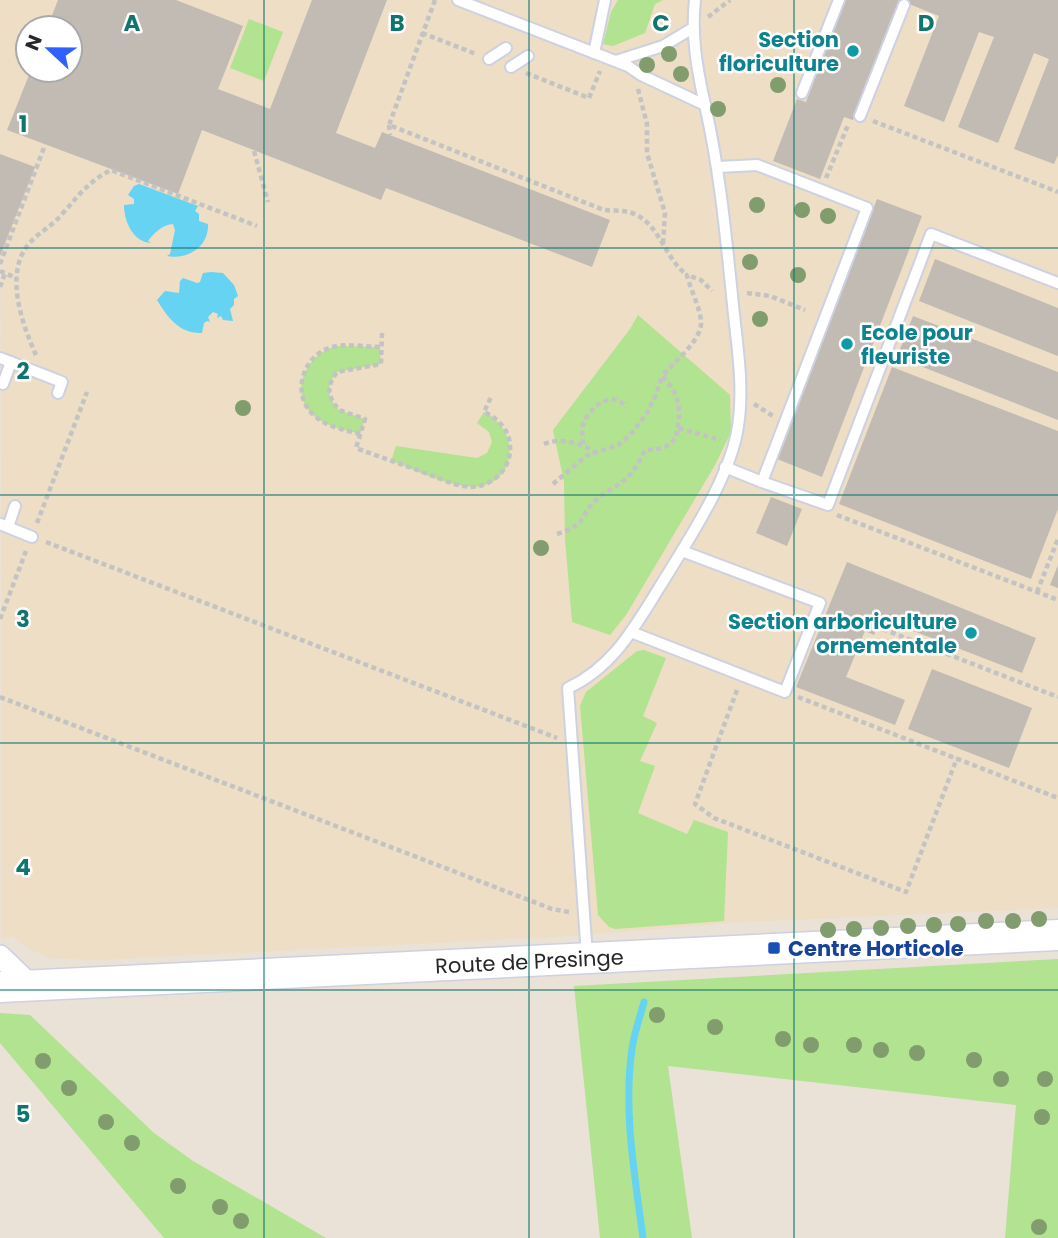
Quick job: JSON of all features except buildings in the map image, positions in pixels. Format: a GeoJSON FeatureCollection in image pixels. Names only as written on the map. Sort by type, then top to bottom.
{"type":"FeatureCollection","features":[{"type":"Feature","properties":{"kind":"street","name":"Route de Presinge"},"geometry":{"type":"LineString","coordinates":[[15,986],[1058,935]]}},
{"type":"Feature","properties":{"kind":"street"},"geometry":{"type":"LineString","coordinates":[[0,956],[15,986]]}},
{"type":"Feature","properties":{"kind":"lane"},"geometry":{"type":"LineString","coordinates":[[458,0],[614,61],[705,105]]}},
{"type":"Feature","properties":{"kind":"lane"},"geometry":{"type":"LineString","coordinates":[[594,53],[605,0]]}},
{"type":"Feature","properties":{"kind":"lane"},"geometry":{"type":"LineString","coordinates":[[587,959],[568,688],[604,667],[631,632],[681,551],[725,467],[738,430],[740,392],[732,294],[718,167],[695,58],[695,0]]}},
{"type":"Feature","properties":{"kind":"lane"},"geometry":{"type":"LineString","coordinates":[[802,93],[839,0]]}},
{"type":"Feature","properties":{"kind":"lane"},"geometry":{"type":"LineString","coordinates":[[860,116],[904,5]]}},
{"type":"Feature","properties":{"kind":"lane"},"geometry":{"type":"LineString","coordinates":[[614,61],[663,46],[693,28]]}},
{"type":"Feature","properties":{"kind":"lane"},"geometry":{"type":"LineString","coordinates":[[489,59],[506,48]]}},
{"type":"Feature","properties":{"kind":"lane"},"geometry":{"type":"LineString","coordinates":[[511,67],[527,56]]}},
{"type":"Feature","properties":{"kind":"lane"},"geometry":{"type":"LineString","coordinates":[[718,167],[757,165],[867,208],[762,482]]}},
{"type":"Feature","properties":{"kind":"lane"},"geometry":{"type":"LineString","coordinates":[[725,467],[828,505],[931,234],[1058,283]]}},
{"type":"Feature","properties":{"kind":"lane"},"geometry":{"type":"LineString","coordinates":[[3,384],[5,360],[62,382],[58,393]]}},
{"type":"Feature","properties":{"kind":"lane"},"geometry":{"type":"LineString","coordinates":[[15,506],[4,526],[32,537]]}},
{"type":"Feature","properties":{"kind":"lane"},"geometry":{"type":"LineString","coordinates":[[631,632],[785,692],[820,603],[681,551]]}},
{"type":"Feature","properties":{"kind":"path"},"geometry":{"type":"LineString","coordinates":[[390,135],[388,125],[435,0]]}},
{"type":"Feature","properties":{"kind":"path"},"geometry":{"type":"LineString","coordinates":[[641,75],[638,87],[648,124],[647,153],[664,213],[663,245]]}},
{"type":"Feature","properties":{"kind":"path"},"geometry":{"type":"LineString","coordinates":[[860,116],[1058,192]]}},
{"type":"Feature","properties":{"kind":"path"},"geometry":{"type":"LineString","coordinates":[[821,190],[849,122]]}},
{"type":"Feature","properties":{"kind":"path"},"geometry":{"type":"LineString","coordinates":[[388,125],[604,210],[631,212],[646,222],[675,265],[687,275],[701,280],[712,291]]}},
{"type":"Feature","properties":{"kind":"path"},"geometry":{"type":"LineString","coordinates":[[0,264],[46,145]]}},
{"type":"Feature","properties":{"kind":"path"},"geometry":{"type":"LineString","coordinates":[[254,151],[268,202]]}},
{"type":"Feature","properties":{"kind":"path"},"geometry":{"type":"LineString","coordinates":[[46,376],[27,334],[16,278],[23,254],[31,242],[63,215],[87,185],[111,170],[257,226]]}},
{"type":"Feature","properties":{"kind":"path"},"geometry":{"type":"LineString","coordinates":[[0,287],[3,272],[16,278]]}},
{"type":"Feature","properties":{"kind":"path"},"geometry":{"type":"LineString","coordinates":[[553,484],[586,456],[618,445],[639,425],[656,395],[662,376],[700,330],[700,316],[687,275]]}},
{"type":"Feature","properties":{"kind":"path"},"geometry":{"type":"LineString","coordinates":[[732,294],[770,296],[805,310]]}},
{"type":"Feature","properties":{"kind":"path"},"geometry":{"type":"LineString","coordinates":[[382,333],[381,364],[337,372],[329,383],[328,391],[339,410],[365,419],[356,448],[461,486],[484,485],[502,472],[510,453],[509,439],[503,427],[484,412],[492,394]]}},
{"type":"Feature","properties":{"kind":"path"},"geometry":{"type":"LineString","coordinates":[[360,434],[332,426],[314,416],[303,396],[303,377],[313,359],[330,348],[380,347]]}},
{"type":"Feature","properties":{"kind":"path"},"geometry":{"type":"LineString","coordinates":[[556,534],[577,526],[599,497],[634,471],[645,450],[663,449],[672,443],[680,412],[674,390],[662,376]]}},
{"type":"Feature","properties":{"kind":"path"},"geometry":{"type":"LineString","coordinates":[[0,619],[87,392]]}},
{"type":"Feature","properties":{"kind":"path"},"geometry":{"type":"LineString","coordinates":[[740,392],[768,414],[786,421]]}},
{"type":"Feature","properties":{"kind":"path"},"geometry":{"type":"LineString","coordinates":[[583,444],[582,426],[589,413],[600,403],[614,399],[624,403],[626,408]]}},
{"type":"Feature","properties":{"kind":"path"},"geometry":{"type":"LineString","coordinates":[[678,428],[713,438]]}},
{"type":"Feature","properties":{"kind":"path"},"geometry":{"type":"LineString","coordinates":[[544,444],[559,439],[583,444],[595,452]]}},
{"type":"Feature","properties":{"kind":"path"},"geometry":{"type":"LineString","coordinates":[[828,505],[826,511],[1058,600]]}},
{"type":"Feature","properties":{"kind":"path"},"geometry":{"type":"LineString","coordinates":[[32,537],[572,744]]}},
{"type":"Feature","properties":{"kind":"path"},"geometry":{"type":"LineString","coordinates":[[1037,592],[1058,539]]}},
{"type":"Feature","properties":{"kind":"path"},"geometry":{"type":"LineString","coordinates":[[875,626],[1058,697]]}},
{"type":"Feature","properties":{"kind":"path"},"geometry":{"type":"LineString","coordinates":[[743,676],[695,804],[714,818],[750,833],[906,892],[957,758]]}},
{"type":"Feature","properties":{"kind":"path"},"geometry":{"type":"LineString","coordinates":[[785,692],[1058,798]]}},
{"type":"Feature","properties":{"kind":"path"},"geometry":{"type":"LineString","coordinates":[[0,697],[552,909],[584,912]]}},
{"type":"Feature","properties":{"kind":"shaded area"},"geometry":{"type":"Polygon","coordinates":[[[0,0],[1058,0],[1058,908],[744,922],[569,936],[97,960],[50,958],[28,948],[12,936],[2,939],[0,0]]]}},
{"type":"Feature","properties":{"kind":"green space"},"geometry":{"type":"Polygon","coordinates":[[[618,0],[663,0],[655,4],[645,33],[613,46],[603,44],[611,12],[618,0]]]}},
{"type":"Feature","properties":{"kind":"green space"},"geometry":{"type":"Polygon","coordinates":[[[249,19],[283,32],[264,81],[230,68],[249,19]]]}},
{"type":"Feature","properties":{"kind":"green space"},"geometry":{"type":"Polygon","coordinates":[[[638,315],[730,395],[731,432],[715,465],[626,615],[610,635],[572,622],[565,539],[564,482],[553,430],[638,315]]]}},
{"type":"Feature","properties":{"kind":"green space"},"geometry":{"type":"Polygon","coordinates":[[[338,346],[380,347],[381,364],[337,372],[331,382],[330,396],[339,410],[365,419],[360,434],[319,420],[306,406],[302,396],[304,374],[310,364],[317,356],[338,346]]]}},
{"type":"Feature","properties":{"kind":"green space"},"geometry":{"type":"Polygon","coordinates":[[[484,412],[504,430],[510,455],[500,476],[489,484],[475,487],[455,484],[391,461],[396,446],[477,458],[487,453],[492,442],[489,432],[477,423],[484,412]]]}},
{"type":"Feature","properties":{"kind":"green space"},"geometry":{"type":"Polygon","coordinates":[[[644,650],[666,658],[643,716],[657,723],[640,761],[655,766],[638,813],[687,834],[694,820],[728,832],[724,921],[615,929],[609,927],[598,915],[580,706],[586,692],[637,651],[644,650]]]}},
{"type":"Feature","properties":{"kind":"green space"},"geometry":{"type":"Polygon","coordinates":[[[1058,959],[1058,1238],[1005,1238],[1016,1105],[668,1066],[692,1238],[600,1238],[574,986],[1058,959]]]}},
{"type":"Feature","properties":{"kind":"green space"},"geometry":{"type":"Polygon","coordinates":[[[0,1013],[30,1015],[154,1133],[193,1161],[326,1238],[164,1238],[0,1043],[0,1013]]]}},
{"type":"Feature","properties":{"kind":"water"},"geometry":{"type":"Polygon","coordinates":[[[139,184],[198,206],[195,211],[199,214],[199,221],[208,224],[205,239],[196,250],[183,256],[167,256],[170,254],[175,230],[173,224],[155,233],[148,241],[151,243],[135,235],[128,224],[124,205],[134,204],[134,199],[128,195],[134,186],[139,184]]]}},
{"type":"Feature","properties":{"kind":"water"},"geometry":{"type":"Polygon","coordinates":[[[203,273],[223,273],[234,285],[238,296],[230,309],[233,321],[223,320],[221,316],[217,318],[218,314],[213,312],[208,317],[210,322],[204,323],[202,333],[187,331],[170,319],[157,300],[165,291],[179,293],[180,281],[183,278],[197,283],[203,273]]]}},
{"type":"Feature","properties":{"kind":"waterway"},"geometry":{"type":"LineString","coordinates":[[643,1238],[631,1144],[629,1096],[633,1043],[644,1002]]}},
{"type":"Feature","properties":{"kind":"place","name":"Section floriculture"},"geometry":{"type":"Point","coordinates":[853,51]}},
{"type":"Feature","properties":{"kind":"place","name":"Ecole pour fleuriste"},"geometry":{"type":"Point","coordinates":[847,344]}},
{"type":"Feature","properties":{"kind":"place","name":"Section arboriculture ornementale"},"geometry":{"type":"Point","coordinates":[971,633]}},
{"type":"Feature","properties":{"kind":"place","name":"Centre Horticole"},"geometry":{"type":"Point","coordinates":[774,948]}}]}
